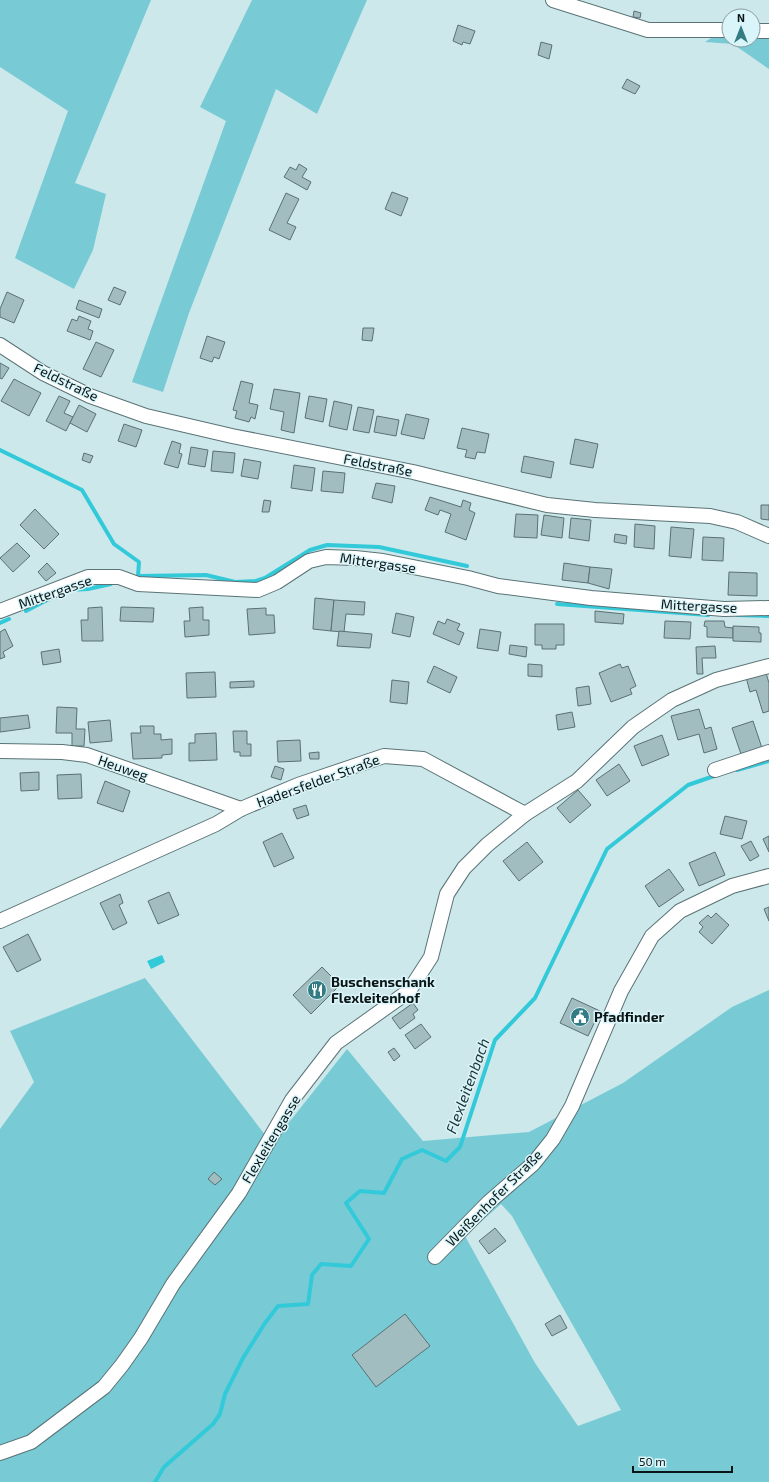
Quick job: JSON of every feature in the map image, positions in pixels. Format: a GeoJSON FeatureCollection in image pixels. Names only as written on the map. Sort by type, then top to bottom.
{"type":"FeatureCollection","features":[{"type":"Feature","properties":{"kind":"street"},"geometry":{"type":"LineString","coordinates":[[553,0],[648,30],[721,30]]}},
{"type":"Feature","properties":{"kind":"street","name":"Feldstraße"},"geometry":{"type":"LineString","coordinates":[[0,345],[43,373],[90,396],[146,416],[232,436],[413,472],[547,505],[595,510],[710,516],[737,522],[769,536]]}},
{"type":"Feature","properties":{"kind":"street","name":"Mittergasse"},"geometry":{"type":"LineString","coordinates":[[0,611],[88,577],[119,577],[138,584],[258,590],[277,582],[309,561],[326,557],[383,561],[468,578],[498,586],[591,598],[724,609],[769,608]]}},
{"type":"Feature","properties":{"kind":"street"},"geometry":{"type":"LineString","coordinates":[[525,814],[577,781],[633,727],[672,700],[716,680],[769,666]]}},
{"type":"Feature","properties":{"kind":"street","name":"Heuweg"},"geometry":{"type":"LineString","coordinates":[[0,751],[62,752],[87,755],[241,809]]}},
{"type":"Feature","properties":{"kind":"street"},"geometry":{"type":"LineString","coordinates":[[715,770],[769,752]]}},
{"type":"Feature","properties":{"kind":"street","name":"Hadersfelder Straße"},"geometry":{"type":"LineString","coordinates":[[0,921],[216,824],[241,809],[298,785],[384,756],[423,759],[525,814]]}},
{"type":"Feature","properties":{"kind":"street","name":"Flexleitengasse"},"geometry":{"type":"LineString","coordinates":[[0,1454],[31,1442],[104,1387],[141,1338],[173,1284],[239,1193],[292,1100],[336,1043],[409,991],[432,957],[447,894],[464,868],[487,845],[525,814]]}},
{"type":"Feature","properties":{"kind":"street","name":"Weißenhofer Straße"},"geometry":{"type":"LineString","coordinates":[[435,1257],[489,1202],[532,1164],[553,1139],[572,1106],[621,991],[652,936],[680,911],[732,886],[769,876]]}},
{"type":"Feature","properties":{"kind":"shaded area"},"geometry":{"type":"Polygon","coordinates":[[[0,0],[151,0],[75,183],[106,194],[93,250],[74,289],[15,258],[68,111],[0,67],[0,0]]]}},
{"type":"Feature","properties":{"kind":"shaded area"},"geometry":{"type":"Polygon","coordinates":[[[252,0],[367,0],[317,114],[276,89],[189,313],[163,392],[132,382],[226,121],[200,107],[252,0]]]}},
{"type":"Feature","properties":{"kind":"shaded area"},"geometry":{"type":"Polygon","coordinates":[[[717,34],[721,34],[721,43],[705,42],[717,34]]]}},
{"type":"Feature","properties":{"kind":"shaded area"},"geometry":{"type":"Polygon","coordinates":[[[761,36],[769,36],[769,69],[739,48],[761,48],[761,36]]]}},
{"type":"Feature","properties":{"kind":"shaded area"},"geometry":{"type":"Polygon","coordinates":[[[162,955],[165,962],[151,969],[147,961],[162,955]]]}},
{"type":"Feature","properties":{"kind":"shaded area"},"geometry":{"type":"Polygon","coordinates":[[[145,978],[272,1144],[347,1049],[423,1141],[529,1132],[623,1083],[732,1007],[769,990],[769,1482],[0,1482],[0,1129],[34,1082],[10,1031],[145,978]],[[501,1204],[465,1236],[535,1363],[578,1426],[621,1410],[550,1285],[512,1216],[501,1204]]]}},
{"type":"Feature","properties":{"kind":"building"},"geometry":{"type":"Polygon","coordinates":[[[634,11],[641,13],[640,18],[633,17],[634,11]]]}},
{"type":"Feature","properties":{"kind":"building"},"geometry":{"type":"Polygon","coordinates":[[[458,25],[475,31],[470,44],[463,42],[462,45],[453,41],[458,25]]]}},
{"type":"Feature","properties":{"kind":"building"},"geometry":{"type":"Polygon","coordinates":[[[541,42],[552,45],[549,59],[538,55],[541,42]]]}},
{"type":"Feature","properties":{"kind":"building"},"geometry":{"type":"Polygon","coordinates":[[[627,79],[640,86],[635,94],[622,88],[627,79]]]}},
{"type":"Feature","properties":{"kind":"building"},"geometry":{"type":"Polygon","coordinates":[[[299,164],[307,169],[302,177],[311,182],[307,190],[284,177],[290,167],[296,170],[299,164]]]}},
{"type":"Feature","properties":{"kind":"building"},"geometry":{"type":"Polygon","coordinates":[[[392,192],[408,198],[401,216],[385,209],[392,192]]]}},
{"type":"Feature","properties":{"kind":"building"},"geometry":{"type":"Polygon","coordinates":[[[286,193],[299,199],[287,223],[296,227],[290,240],[269,230],[286,193]]]}},
{"type":"Feature","properties":{"kind":"building"},"geometry":{"type":"Polygon","coordinates":[[[114,287],[126,292],[120,305],[108,300],[114,287]]]}},
{"type":"Feature","properties":{"kind":"building"},"geometry":{"type":"Polygon","coordinates":[[[7,292],[24,300],[14,323],[0,317],[0,309],[7,292]]]}},
{"type":"Feature","properties":{"kind":"building"},"geometry":{"type":"Polygon","coordinates":[[[79,300],[102,309],[99,318],[76,309],[79,300]]]}},
{"type":"Feature","properties":{"kind":"building"},"geometry":{"type":"Polygon","coordinates":[[[79,316],[91,321],[88,329],[93,331],[90,340],[67,331],[72,319],[77,321],[79,316]]]}},
{"type":"Feature","properties":{"kind":"building"},"geometry":{"type":"Polygon","coordinates":[[[363,328],[374,328],[372,341],[362,340],[363,328]]]}},
{"type":"Feature","properties":{"kind":"building"},"geometry":{"type":"Polygon","coordinates":[[[207,336],[225,342],[219,359],[214,357],[212,362],[200,358],[207,336]]]}},
{"type":"Feature","properties":{"kind":"building"},"geometry":{"type":"Polygon","coordinates":[[[96,342],[114,350],[101,377],[83,369],[96,342]]]}},
{"type":"Feature","properties":{"kind":"building"},"geometry":{"type":"Polygon","coordinates":[[[0,363],[9,368],[2,379],[0,378],[0,363]]]}},
{"type":"Feature","properties":{"kind":"building"},"geometry":{"type":"Polygon","coordinates":[[[14,379],[41,393],[29,416],[1,401],[14,379]]]}},
{"type":"Feature","properties":{"kind":"building"},"geometry":{"type":"Polygon","coordinates":[[[241,381],[253,384],[249,403],[258,405],[255,419],[251,417],[249,422],[235,418],[237,411],[233,410],[241,381]]]}},
{"type":"Feature","properties":{"kind":"building"},"geometry":{"type":"Polygon","coordinates":[[[274,389],[300,393],[294,433],[281,430],[284,412],[270,409],[274,389]]]}},
{"type":"Feature","properties":{"kind":"building"},"geometry":{"type":"Polygon","coordinates":[[[59,396],[70,401],[64,413],[73,417],[66,431],[46,421],[59,396]]]}},
{"type":"Feature","properties":{"kind":"building"},"geometry":{"type":"Polygon","coordinates":[[[309,396],[327,399],[323,422],[305,418],[309,396]]]}},
{"type":"Feature","properties":{"kind":"building"},"geometry":{"type":"Polygon","coordinates":[[[334,401],[352,405],[347,430],[329,426],[334,401]]]}},
{"type":"Feature","properties":{"kind":"building"},"geometry":{"type":"Polygon","coordinates":[[[79,405],[96,414],[87,432],[70,423],[79,405]]]}},
{"type":"Feature","properties":{"kind":"building"},"geometry":{"type":"Polygon","coordinates":[[[358,407],[374,410],[369,433],[353,430],[358,407]]]}},
{"type":"Feature","properties":{"kind":"building"},"geometry":{"type":"Polygon","coordinates":[[[406,414],[429,419],[424,439],[401,434],[406,414]]]}},
{"type":"Feature","properties":{"kind":"building"},"geometry":{"type":"Polygon","coordinates":[[[377,416],[399,420],[396,436],[374,432],[377,416]]]}},
{"type":"Feature","properties":{"kind":"building"},"geometry":{"type":"Polygon","coordinates":[[[124,424],[142,430],[136,447],[118,441],[124,424]]]}},
{"type":"Feature","properties":{"kind":"building"},"geometry":{"type":"Polygon","coordinates":[[[462,428],[489,434],[485,453],[477,452],[475,459],[465,457],[467,450],[457,448],[462,428]]]}},
{"type":"Feature","properties":{"kind":"building"},"geometry":{"type":"Polygon","coordinates":[[[575,439],[598,444],[593,468],[570,464],[575,439]]]}},
{"type":"Feature","properties":{"kind":"building"},"geometry":{"type":"Polygon","coordinates":[[[172,441],[181,444],[179,453],[182,454],[178,468],[164,464],[172,441]]]}},
{"type":"Feature","properties":{"kind":"building"},"geometry":{"type":"Polygon","coordinates":[[[191,447],[208,450],[205,467],[188,464],[191,447]]]}},
{"type":"Feature","properties":{"kind":"building"},"geometry":{"type":"Polygon","coordinates":[[[213,451],[235,453],[233,473],[211,471],[213,451]]]}},
{"type":"Feature","properties":{"kind":"building"},"geometry":{"type":"Polygon","coordinates":[[[84,453],[93,456],[90,463],[82,460],[84,453]]]}},
{"type":"Feature","properties":{"kind":"building"},"geometry":{"type":"Polygon","coordinates":[[[524,456],[554,462],[551,478],[521,472],[524,456]]]}},
{"type":"Feature","properties":{"kind":"building"},"geometry":{"type":"Polygon","coordinates":[[[244,459],[261,462],[258,479],[241,476],[244,459]]]}},
{"type":"Feature","properties":{"kind":"building"},"geometry":{"type":"Polygon","coordinates":[[[294,465],[315,468],[312,491],[291,488],[294,465]]]}},
{"type":"Feature","properties":{"kind":"building"},"geometry":{"type":"Polygon","coordinates":[[[323,471],[345,473],[343,493],[321,491],[323,471]]]}},
{"type":"Feature","properties":{"kind":"building"},"geometry":{"type":"Polygon","coordinates":[[[376,483],[395,486],[392,503],[372,498],[376,483]]]}},
{"type":"Feature","properties":{"kind":"building"},"geometry":{"type":"Polygon","coordinates":[[[430,497],[461,507],[463,500],[471,503],[469,510],[475,513],[466,540],[445,532],[451,514],[440,510],[438,515],[425,510],[430,497]]]}},
{"type":"Feature","properties":{"kind":"building"},"geometry":{"type":"Polygon","coordinates":[[[264,500],[271,501],[269,512],[262,512],[264,500]]]}},
{"type":"Feature","properties":{"kind":"building"},"geometry":{"type":"Polygon","coordinates":[[[761,505],[769,505],[769,520],[761,519],[761,505]]]}},
{"type":"Feature","properties":{"kind":"building"},"geometry":{"type":"Polygon","coordinates":[[[35,509],[59,534],[44,549],[20,525],[35,509]]]}},
{"type":"Feature","properties":{"kind":"building"},"geometry":{"type":"Polygon","coordinates":[[[516,514],[538,515],[537,538],[514,537],[516,514]]]}},
{"type":"Feature","properties":{"kind":"building"},"geometry":{"type":"Polygon","coordinates":[[[544,515],[564,518],[562,538],[541,535],[544,515]]]}},
{"type":"Feature","properties":{"kind":"building"},"geometry":{"type":"Polygon","coordinates":[[[571,518],[591,520],[589,541],[569,538],[571,518]]]}},
{"type":"Feature","properties":{"kind":"building"},"geometry":{"type":"Polygon","coordinates":[[[635,524],[655,526],[654,549],[634,547],[635,524]]]}},
{"type":"Feature","properties":{"kind":"building"},"geometry":{"type":"Polygon","coordinates":[[[671,527],[694,529],[691,558],[669,556],[671,527]]]}},
{"type":"Feature","properties":{"kind":"building"},"geometry":{"type":"Polygon","coordinates":[[[615,534],[627,536],[626,544],[614,542],[615,534]]]}},
{"type":"Feature","properties":{"kind":"building"},"geometry":{"type":"Polygon","coordinates":[[[703,537],[724,538],[723,561],[702,560],[703,537]]]}},
{"type":"Feature","properties":{"kind":"building"},"geometry":{"type":"Polygon","coordinates":[[[17,543],[30,556],[13,572],[0,558],[17,543]]]}},
{"type":"Feature","properties":{"kind":"building"},"geometry":{"type":"Polygon","coordinates":[[[47,563],[56,573],[46,581],[38,572],[47,563]]]}},
{"type":"Feature","properties":{"kind":"building"},"geometry":{"type":"Polygon","coordinates":[[[564,563],[590,567],[588,583],[562,580],[564,563]]]}},
{"type":"Feature","properties":{"kind":"building"},"geometry":{"type":"Polygon","coordinates":[[[590,567],[612,569],[609,589],[588,583],[590,567]]]}},
{"type":"Feature","properties":{"kind":"building"},"geometry":{"type":"Polygon","coordinates":[[[729,572],[757,573],[757,596],[728,595],[729,572]]]}},
{"type":"Feature","properties":{"kind":"building"},"geometry":{"type":"Polygon","coordinates":[[[315,598],[334,600],[331,631],[313,629],[315,598]]]}},
{"type":"Feature","properties":{"kind":"building"},"geometry":{"type":"Polygon","coordinates":[[[334,600],[365,602],[364,615],[346,614],[344,632],[331,631],[334,600]]]}},
{"type":"Feature","properties":{"kind":"building"},"geometry":{"type":"Polygon","coordinates":[[[102,607],[103,641],[82,641],[81,620],[88,620],[88,608],[102,607]]]}},
{"type":"Feature","properties":{"kind":"building"},"geometry":{"type":"Polygon","coordinates":[[[121,607],[154,608],[153,622],[120,621],[121,607]]]}},
{"type":"Feature","properties":{"kind":"building"},"geometry":{"type":"Polygon","coordinates":[[[203,607],[203,620],[209,620],[209,635],[185,637],[184,621],[190,621],[189,608],[203,607]]]}},
{"type":"Feature","properties":{"kind":"building"},"geometry":{"type":"Polygon","coordinates":[[[266,608],[266,615],[274,615],[275,633],[249,635],[247,609],[266,608]]]}},
{"type":"Feature","properties":{"kind":"building"},"geometry":{"type":"Polygon","coordinates":[[[595,611],[624,614],[623,624],[595,622],[595,611]]]}},
{"type":"Feature","properties":{"kind":"building"},"geometry":{"type":"Polygon","coordinates":[[[396,613],[414,617],[410,637],[392,633],[396,613]]]}},
{"type":"Feature","properties":{"kind":"building"},"geometry":{"type":"Polygon","coordinates":[[[447,619],[460,624],[457,630],[464,633],[459,645],[433,634],[438,621],[445,624],[447,619]]]}},
{"type":"Feature","properties":{"kind":"building"},"geometry":{"type":"Polygon","coordinates":[[[665,621],[691,622],[690,639],[664,638],[665,621]]]}},
{"type":"Feature","properties":{"kind":"building"},"geometry":{"type":"Polygon","coordinates":[[[705,621],[724,621],[725,627],[733,628],[733,638],[707,637],[707,627],[704,626],[705,621]]]}},
{"type":"Feature","properties":{"kind":"building"},"geometry":{"type":"Polygon","coordinates":[[[535,624],[564,624],[564,645],[556,645],[556,649],[542,649],[542,645],[535,645],[535,624]]]}},
{"type":"Feature","properties":{"kind":"building"},"geometry":{"type":"Polygon","coordinates":[[[733,626],[759,627],[761,642],[733,641],[733,626]]]}},
{"type":"Feature","properties":{"kind":"building"},"geometry":{"type":"Polygon","coordinates":[[[5,629],[13,646],[3,652],[5,657],[0,659],[0,632],[5,629]]]}},
{"type":"Feature","properties":{"kind":"building"},"geometry":{"type":"Polygon","coordinates":[[[480,629],[501,632],[498,651],[477,648],[480,629]]]}},
{"type":"Feature","properties":{"kind":"building"},"geometry":{"type":"Polygon","coordinates":[[[339,631],[372,634],[370,648],[337,646],[339,631]]]}},
{"type":"Feature","properties":{"kind":"building"},"geometry":{"type":"Polygon","coordinates":[[[510,645],[527,647],[526,657],[509,654],[510,645]]]}},
{"type":"Feature","properties":{"kind":"building"},"geometry":{"type":"Polygon","coordinates":[[[715,646],[716,658],[702,658],[703,674],[697,674],[696,647],[715,646]]]}},
{"type":"Feature","properties":{"kind":"building"},"geometry":{"type":"Polygon","coordinates":[[[59,649],[61,662],[43,665],[41,652],[59,649]]]}},
{"type":"Feature","properties":{"kind":"building"},"geometry":{"type":"Polygon","coordinates":[[[528,664],[542,665],[542,677],[528,676],[528,664]]]}},
{"type":"Feature","properties":{"kind":"building"},"geometry":{"type":"Polygon","coordinates":[[[620,664],[622,668],[628,666],[636,686],[630,689],[632,694],[611,702],[599,673],[620,664]]]}},
{"type":"Feature","properties":{"kind":"building"},"geometry":{"type":"Polygon","coordinates":[[[434,666],[457,677],[450,693],[427,682],[434,666]]]}},
{"type":"Feature","properties":{"kind":"building"},"geometry":{"type":"Polygon","coordinates":[[[215,672],[216,697],[187,698],[186,673],[215,672]]]}},
{"type":"Feature","properties":{"kind":"building"},"geometry":{"type":"Polygon","coordinates":[[[766,673],[769,683],[769,711],[763,713],[756,690],[750,692],[746,677],[766,673]]]}},
{"type":"Feature","properties":{"kind":"building"},"geometry":{"type":"Polygon","coordinates":[[[392,680],[409,682],[407,704],[390,702],[392,680]]]}},
{"type":"Feature","properties":{"kind":"building"},"geometry":{"type":"Polygon","coordinates":[[[254,681],[254,687],[230,688],[230,682],[254,681]]]}},
{"type":"Feature","properties":{"kind":"building"},"geometry":{"type":"Polygon","coordinates":[[[589,686],[591,704],[578,706],[576,688],[589,686]]]}},
{"type":"Feature","properties":{"kind":"building"},"geometry":{"type":"Polygon","coordinates":[[[57,707],[77,708],[76,729],[85,729],[84,746],[72,746],[72,733],[56,733],[57,707]]]}},
{"type":"Feature","properties":{"kind":"building"},"geometry":{"type":"Polygon","coordinates":[[[699,709],[705,729],[711,727],[717,749],[704,753],[699,734],[678,740],[671,716],[699,709]]]}},
{"type":"Feature","properties":{"kind":"building"},"geometry":{"type":"Polygon","coordinates":[[[572,712],[575,727],[558,730],[556,715],[572,712]]]}},
{"type":"Feature","properties":{"kind":"building"},"geometry":{"type":"Polygon","coordinates":[[[28,715],[30,728],[0,732],[0,718],[28,715]]]}},
{"type":"Feature","properties":{"kind":"building"},"geometry":{"type":"Polygon","coordinates":[[[110,720],[112,741],[90,743],[88,722],[110,720]]]}},
{"type":"Feature","properties":{"kind":"building"},"geometry":{"type":"Polygon","coordinates":[[[753,721],[762,748],[741,754],[732,728],[753,721]]]}},
{"type":"Feature","properties":{"kind":"building"},"geometry":{"type":"Polygon","coordinates":[[[140,726],[154,726],[154,734],[161,734],[161,740],[172,739],[172,754],[162,755],[162,758],[133,759],[131,733],[141,733],[140,726]]]}},
{"type":"Feature","properties":{"kind":"building"},"geometry":{"type":"Polygon","coordinates":[[[233,731],[247,731],[247,744],[251,744],[251,756],[240,756],[240,752],[234,752],[233,731]]]}},
{"type":"Feature","properties":{"kind":"building"},"geometry":{"type":"Polygon","coordinates":[[[216,733],[217,760],[189,761],[189,743],[195,743],[195,734],[216,733]]]}},
{"type":"Feature","properties":{"kind":"building"},"geometry":{"type":"Polygon","coordinates":[[[662,735],[669,755],[642,766],[634,746],[662,735]]]}},
{"type":"Feature","properties":{"kind":"building"},"geometry":{"type":"Polygon","coordinates":[[[300,740],[301,761],[278,762],[277,741],[300,740]]]}},
{"type":"Feature","properties":{"kind":"building"},"geometry":{"type":"Polygon","coordinates":[[[319,752],[319,759],[310,759],[309,753],[319,752]]]}},
{"type":"Feature","properties":{"kind":"building"},"geometry":{"type":"Polygon","coordinates":[[[619,764],[630,781],[607,796],[596,780],[619,764]]]}},
{"type":"Feature","properties":{"kind":"building"},"geometry":{"type":"Polygon","coordinates":[[[275,766],[284,769],[281,780],[271,777],[275,766]]]}},
{"type":"Feature","properties":{"kind":"building"},"geometry":{"type":"Polygon","coordinates":[[[39,772],[39,790],[21,791],[20,773],[39,772]]]}},
{"type":"Feature","properties":{"kind":"building"},"geometry":{"type":"Polygon","coordinates":[[[81,774],[82,798],[58,799],[57,775],[81,774]]]}},
{"type":"Feature","properties":{"kind":"building"},"geometry":{"type":"Polygon","coordinates":[[[105,781],[130,791],[123,812],[97,803],[105,781]]]}},
{"type":"Feature","properties":{"kind":"building"},"geometry":{"type":"Polygon","coordinates":[[[578,790],[591,805],[570,823],[557,808],[578,790]]]}},
{"type":"Feature","properties":{"kind":"building"},"geometry":{"type":"Polygon","coordinates":[[[306,805],[309,815],[297,819],[293,809],[306,805]]]}},
{"type":"Feature","properties":{"kind":"building"},"geometry":{"type":"Polygon","coordinates":[[[725,816],[747,821],[742,839],[720,834],[725,816]]]}},
{"type":"Feature","properties":{"kind":"building"},"geometry":{"type":"Polygon","coordinates":[[[282,833],[294,858],[274,867],[263,842],[282,833]]]}},
{"type":"Feature","properties":{"kind":"building"},"geometry":{"type":"Polygon","coordinates":[[[769,836],[769,852],[763,839],[769,836]]]}},
{"type":"Feature","properties":{"kind":"building"},"geometry":{"type":"Polygon","coordinates":[[[751,841],[759,856],[750,861],[741,846],[751,841]]]}},
{"type":"Feature","properties":{"kind":"building"},"geometry":{"type":"Polygon","coordinates":[[[527,842],[543,862],[519,881],[503,861],[527,842]]]}},
{"type":"Feature","properties":{"kind":"building"},"geometry":{"type":"Polygon","coordinates":[[[715,852],[725,875],[699,886],[689,863],[715,852]]]}},
{"type":"Feature","properties":{"kind":"building"},"geometry":{"type":"Polygon","coordinates":[[[669,869],[684,890],[659,907],[645,886],[669,869]]]}},
{"type":"Feature","properties":{"kind":"building"},"geometry":{"type":"Polygon","coordinates":[[[169,892],[179,915],[158,924],[148,901],[169,892]]]}},
{"type":"Feature","properties":{"kind":"building"},"geometry":{"type":"Polygon","coordinates":[[[120,894],[123,903],[119,905],[127,923],[113,930],[100,903],[120,894]]]}},
{"type":"Feature","properties":{"kind":"building"},"geometry":{"type":"Polygon","coordinates":[[[769,907],[769,921],[764,909],[769,907]]]}},
{"type":"Feature","properties":{"kind":"building"},"geometry":{"type":"Polygon","coordinates":[[[716,913],[729,925],[712,944],[699,932],[703,927],[699,923],[708,915],[711,918],[716,913]]]}},
{"type":"Feature","properties":{"kind":"building"},"geometry":{"type":"Polygon","coordinates":[[[28,934],[41,960],[17,972],[3,947],[28,934]]]}},
{"type":"Feature","properties":{"kind":"building","name":"Buschenschank Flexleitenhof"},"geometry":{"type":"Polygon","coordinates":[[[322,967],[340,985],[311,1014],[293,995],[322,967]]]}},
{"type":"Feature","properties":{"kind":"building","name":"Pfadfinder"},"geometry":{"type":"Polygon","coordinates":[[[572,998],[600,1011],[588,1036],[560,1023],[572,998]]]}},
{"type":"Feature","properties":{"kind":"building"},"geometry":{"type":"Polygon","coordinates":[[[413,1003],[418,1010],[413,1014],[415,1018],[400,1029],[392,1018],[413,1003]]]}},
{"type":"Feature","properties":{"kind":"building"},"geometry":{"type":"Polygon","coordinates":[[[421,1024],[431,1037],[415,1049],[405,1035],[421,1024]]]}},
{"type":"Feature","properties":{"kind":"building"},"geometry":{"type":"Polygon","coordinates":[[[394,1048],[400,1056],[394,1061],[388,1052],[394,1048]]]}},
{"type":"Feature","properties":{"kind":"building"},"geometry":{"type":"Polygon","coordinates":[[[214,1172],[222,1179],[215,1185],[208,1179],[214,1172]]]}},
{"type":"Feature","properties":{"kind":"building"},"geometry":{"type":"Polygon","coordinates":[[[495,1228],[506,1241],[489,1254],[479,1241],[495,1228]]]}},
{"type":"Feature","properties":{"kind":"building"},"geometry":{"type":"Polygon","coordinates":[[[405,1314],[430,1346],[376,1387],[352,1355],[405,1314]]]}},
{"type":"Feature","properties":{"kind":"building"},"geometry":{"type":"Polygon","coordinates":[[[560,1315],[567,1328],[552,1336],[545,1324],[560,1315]]]}},
{"type":"Feature","properties":{"kind":"waterway"},"geometry":{"type":"LineString","coordinates":[[0,450],[82,490],[114,544],[139,562],[138,576],[206,575],[235,582],[256,581],[265,578],[310,550],[327,545],[379,547],[467,566]]}},
{"type":"Feature","properties":{"kind":"waterway"},"geometry":{"type":"LineString","coordinates":[[69,590],[88,589],[111,584]]}},
{"type":"Feature","properties":{"kind":"waterway"},"geometry":{"type":"LineString","coordinates":[[26,611],[49,599]]}},
{"type":"Feature","properties":{"kind":"waterway"},"geometry":{"type":"LineString","coordinates":[[557,604],[708,615]]}},
{"type":"Feature","properties":{"kind":"waterway"},"geometry":{"type":"LineString","coordinates":[[737,615],[769,616]]}},
{"type":"Feature","properties":{"kind":"waterway"},"geometry":{"type":"LineString","coordinates":[[0,623],[9,619]]}},
{"type":"Feature","properties":{"kind":"waterway","name":"Flexleitenbach"},"geometry":{"type":"LineString","coordinates":[[737,770],[769,761]]}},
{"type":"Feature","properties":{"kind":"waterway","name":"Flexleitenbach"},"geometry":{"type":"LineString","coordinates":[[155,1482],[164,1467],[213,1424],[220,1414],[225,1394],[243,1358],[265,1323],[278,1306],[308,1304],[312,1275],[321,1264],[351,1266],[369,1239],[346,1203],[360,1191],[384,1193],[402,1159],[422,1150],[446,1161],[460,1147],[495,1040],[535,998],[607,849],[688,785],[717,775]]}},
{"type":"Feature","properties":{"kind":"place","name":"Buschenschank Flexleitenhof"},"geometry":{"type":"Point","coordinates":[317,990]}},
{"type":"Feature","properties":{"kind":"place","name":"Pfadfinder"},"geometry":{"type":"Point","coordinates":[580,1017]}}]}
